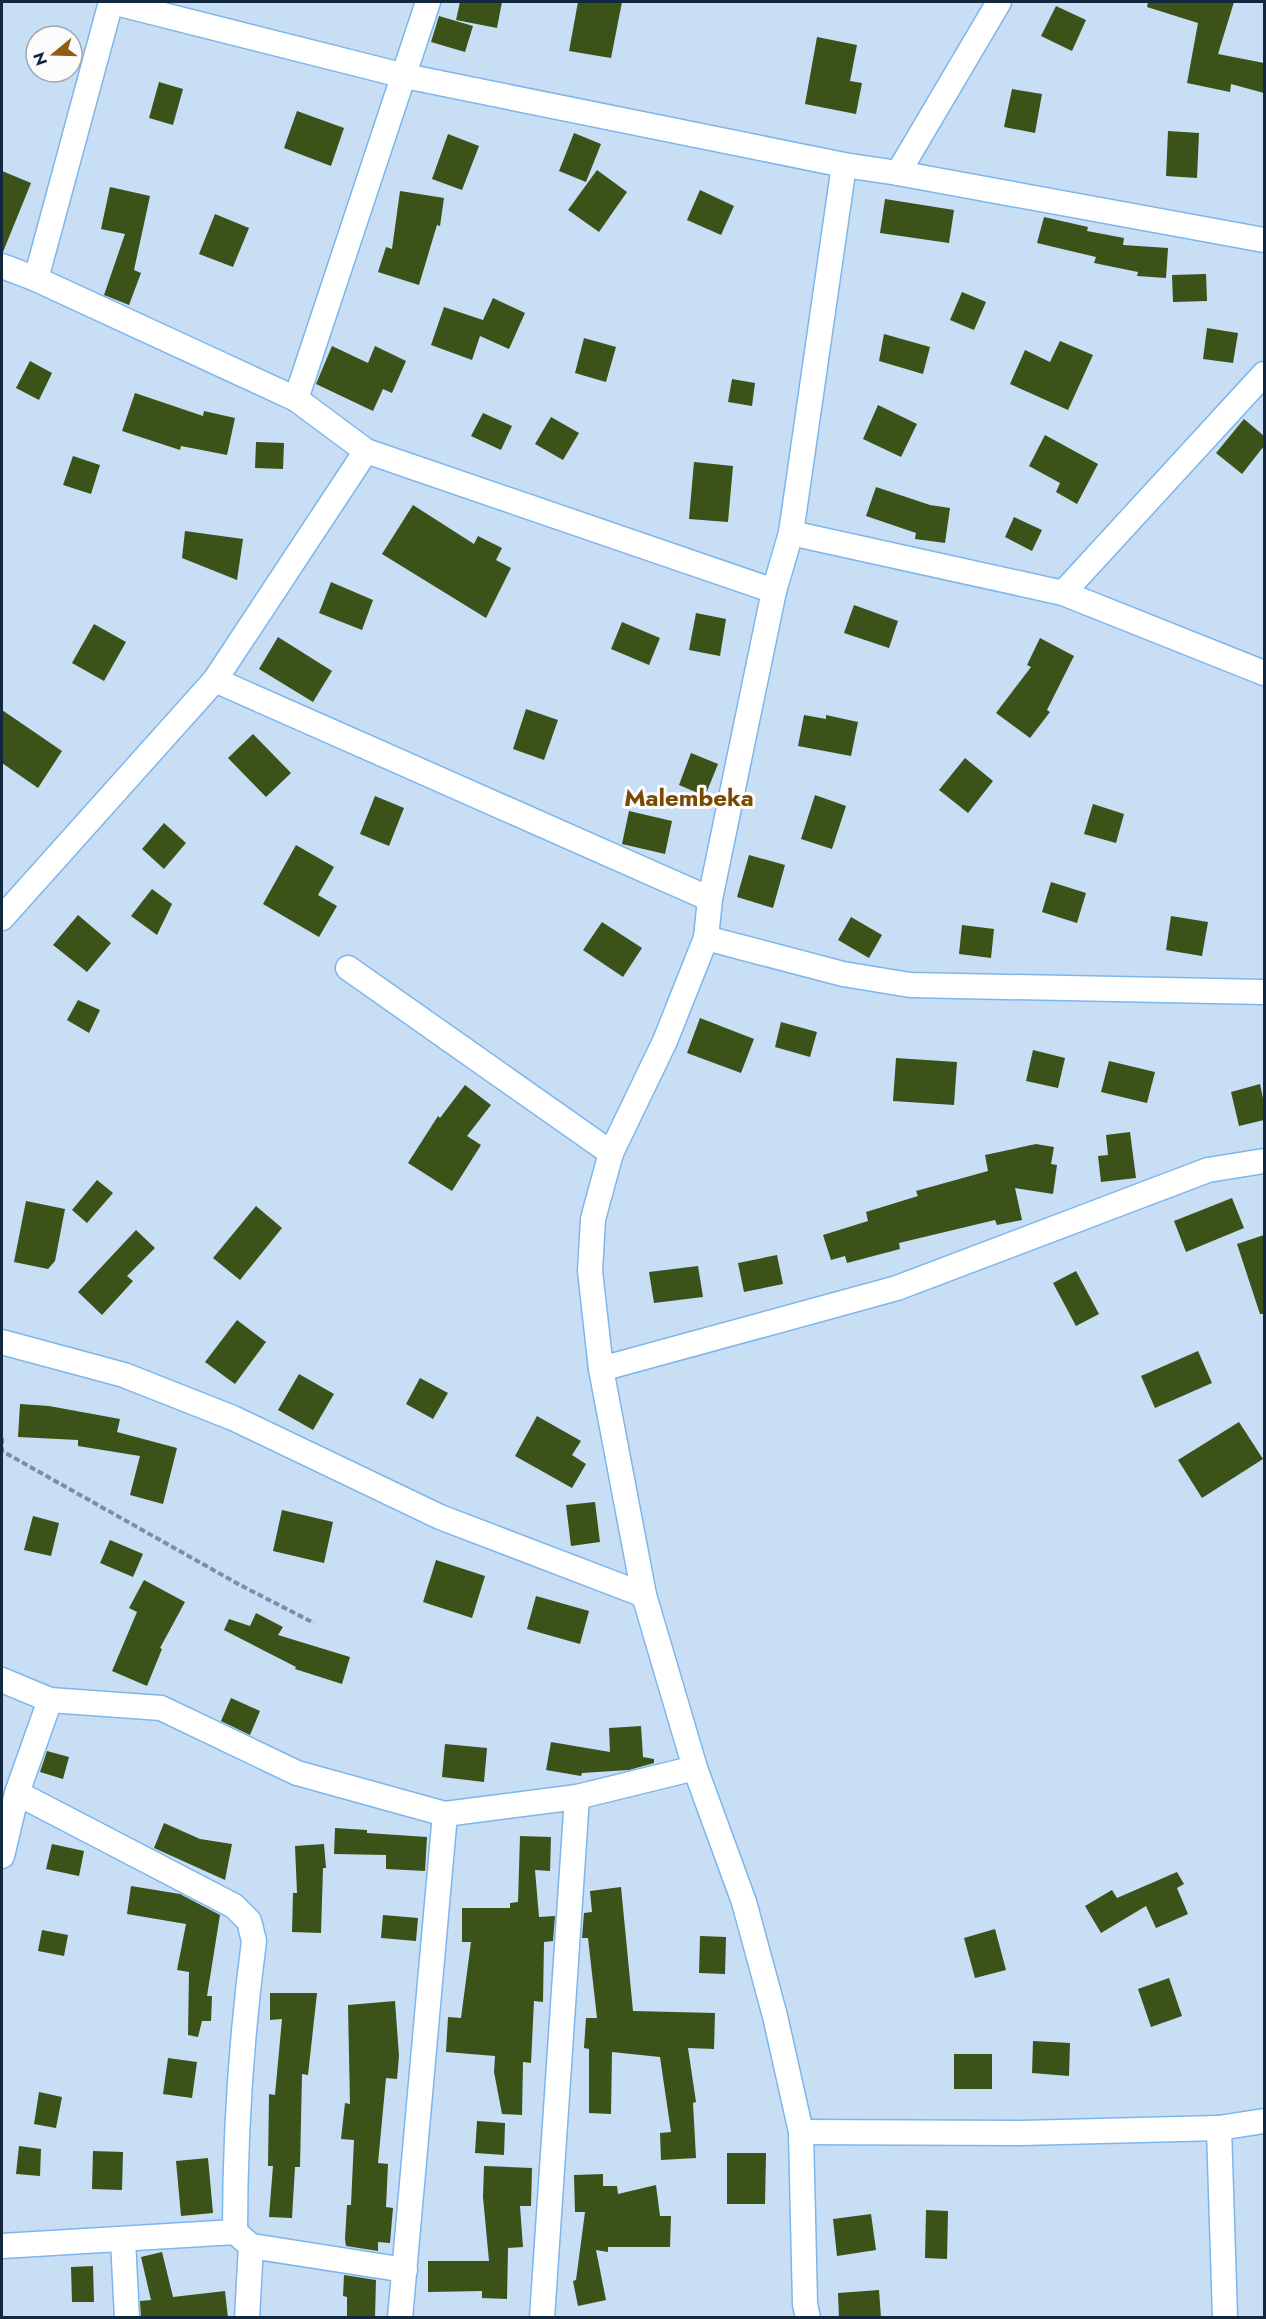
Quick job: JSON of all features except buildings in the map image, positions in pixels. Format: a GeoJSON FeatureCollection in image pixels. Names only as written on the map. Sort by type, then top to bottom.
{"type":"FeatureCollection","features":[{"type":"Feature","properties":{"kind":"street"},"geometry":{"type":"LineString","coordinates":[[36,279],[112,2],[153,6],[405,76],[844,165],[1264,240]]}},
{"type":"Feature","properties":{"kind":"street"},"geometry":{"type":"LineString","coordinates":[[296,399],[428,2]]}},
{"type":"Feature","properties":{"kind":"street"},"geometry":{"type":"LineString","coordinates":[[898,173],[999,2]]}},
{"type":"Feature","properties":{"kind":"street"},"geometry":{"type":"LineString","coordinates":[[808,2318],[805,2304],[801,2132],[775,2016],[744,1902],[695,1768],[644,1596],[601,1369],[590,1271],[594,1219],[611,1154],[665,1041],[706,938],[710,899],[774,591],[791,533],[844,165]]}},
{"type":"Feature","properties":{"kind":"street"},"geometry":{"type":"LineString","coordinates":[[2,266],[36,279],[296,399],[366,451],[774,591]]}},
{"type":"Feature","properties":{"kind":"street"},"geometry":{"type":"LineString","coordinates":[[1063,593],[1264,374]]}},
{"type":"Feature","properties":{"kind":"street"},"geometry":{"type":"LineString","coordinates":[[2,918],[214,680],[366,451]]}},
{"type":"Feature","properties":{"kind":"street"},"geometry":{"type":"LineString","coordinates":[[791,533],[1063,593],[1264,673]]}},
{"type":"Feature","properties":{"kind":"street"},"geometry":{"type":"LineString","coordinates":[[214,680],[710,899]]}},
{"type":"Feature","properties":{"kind":"street"},"geometry":{"type":"LineString","coordinates":[[706,938],[843,974],[910,985],[1264,992]]}},
{"type":"Feature","properties":{"kind":"street"},"geometry":{"type":"LineString","coordinates":[[348,968],[611,1154]]}},
{"type":"Feature","properties":{"kind":"street"},"geometry":{"type":"LineString","coordinates":[[601,1369],[897,1288],[1208,1170],[1264,1161]]}},
{"type":"Feature","properties":{"kind":"street"},"geometry":{"type":"LineString","coordinates":[[2,1342],[124,1375],[233,1418],[440,1517],[644,1596]]}},
{"type":"Feature","properties":{"kind":"street"},"geometry":{"type":"LineString","coordinates":[[2,1680],[50,1700],[161,1708],[297,1773],[445,1814],[577,1797],[695,1768]]}},
{"type":"Feature","properties":{"kind":"street"},"geometry":{"type":"LineString","coordinates":[[2,1856],[17,1793],[50,1700]]}},
{"type":"Feature","properties":{"kind":"street"},"geometry":{"type":"LineString","coordinates":[[17,1793],[234,1906],[249,1921],[254,1941],[238,2079],[235,2138],[247,2318]]}},
{"type":"Feature","properties":{"kind":"street"},"geometry":{"type":"LineString","coordinates":[[542,2318],[577,1797]]}},
{"type":"Feature","properties":{"kind":"street"},"geometry":{"type":"LineString","coordinates":[[400,2318],[445,1814]]}},
{"type":"Feature","properties":{"kind":"street"},"geometry":{"type":"LineString","coordinates":[[801,2132],[1022,2133],[1219,2128],[1264,2121]]}},
{"type":"Feature","properties":{"kind":"street"},"geometry":{"type":"LineString","coordinates":[[1219,2128],[1225,2318]]}},
{"type":"Feature","properties":{"kind":"street"},"geometry":{"type":"LineString","coordinates":[[2,2246],[123,2240],[243,2239],[405,2270]]}},
{"type":"Feature","properties":{"kind":"street"},"geometry":{"type":"LineString","coordinates":[[123,2240],[127,2318]]}},
{"type":"Feature","properties":{"kind":"path"},"geometry":{"type":"LineString","coordinates":[[2,1438],[2,1451],[240,1585],[314,1623]]}},
{"type":"Feature","properties":{"kind":"district","name":"Malembeka"},"geometry":{"type":"Point","coordinates":[689,797]}}]}
